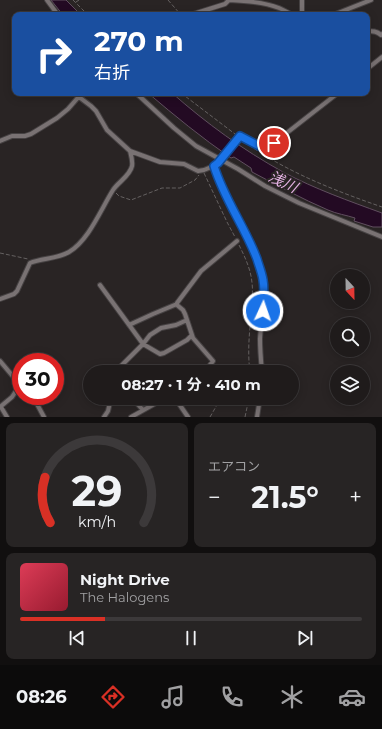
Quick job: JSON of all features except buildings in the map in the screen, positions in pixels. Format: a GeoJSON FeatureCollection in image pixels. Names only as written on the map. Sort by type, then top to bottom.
{"type":"FeatureCollection","features":[{"type":"Feature","properties":{"kind":"street"},"geometry":{"type":"LineString","coordinates":[[47,0],[56,12]]}},
{"type":"Feature","properties":{"kind":"street"},"geometry":{"type":"LineString","coordinates":[[200,12],[225,4],[229,0],[248,1],[270,5],[287,12]]}},
{"type":"Feature","properties":{"kind":"street"},"geometry":{"type":"LineString","coordinates":[[302,0],[302,12]]}},
{"type":"Feature","properties":{"kind":"street"},"geometry":{"type":"LineString","coordinates":[[341,12],[371,0]]}},
{"type":"Feature","properties":{"kind":"street"},"geometry":{"type":"LineString","coordinates":[[370,30],[381,35],[382,34]]}},
{"type":"Feature","properties":{"kind":"street"},"geometry":{"type":"LineString","coordinates":[[370,67],[382,57]]}},
{"type":"Feature","properties":{"kind":"street"},"geometry":{"type":"LineString","coordinates":[[0,141],[12,136],[25,136],[31,134],[57,118],[68,109],[79,96]]}},
{"type":"Feature","properties":{"kind":"street"},"geometry":{"type":"LineString","coordinates":[[81,96],[96,111],[107,130],[130,151],[160,162],[184,164],[194,170],[202,171],[214,166],[241,136],[263,148],[267,147],[334,96]]}},
{"type":"Feature","properties":{"kind":"street"},"geometry":{"type":"LineString","coordinates":[[139,96],[196,146],[221,159],[265,186],[299,203],[382,237]]}},
{"type":"Feature","properties":{"kind":"street"},"geometry":{"type":"LineString","coordinates":[[0,299],[14,294],[17,291],[30,263],[61,255],[77,246],[101,213],[114,189],[129,173],[132,167],[130,151]]}},
{"type":"Feature","properties":{"kind":"street"},"geometry":{"type":"LineString","coordinates":[[214,166],[226,196],[253,250],[263,280],[263,305],[260,338],[261,365]]}},
{"type":"Feature","properties":{"kind":"street"},"geometry":{"type":"LineString","coordinates":[[129,325],[177,304],[199,273],[237,241]]}},
{"type":"Feature","properties":{"kind":"street"},"geometry":{"type":"LineString","coordinates":[[100,285],[144,344],[160,354],[187,340],[192,335]]}},
{"type":"Feature","properties":{"kind":"street"},"geometry":{"type":"LineString","coordinates":[[177,304],[183,310],[192,335],[212,361],[210,365]]}},
{"type":"Feature","properties":{"kind":"street"},"geometry":{"type":"LineString","coordinates":[[122,365],[144,344],[150,335],[161,328],[176,325],[187,320]]}},
{"type":"Feature","properties":{"kind":"street"},"geometry":{"type":"LineString","coordinates":[[0,361],[12,375]]}},
{"type":"Feature","properties":{"kind":"street"},"geometry":{"type":"LineString","coordinates":[[7,417],[1,407],[12,397]]}},
{"type":"Feature","properties":{"kind":"street"},"geometry":{"type":"LineString","coordinates":[[38,405],[44,417]]}},
{"type":"Feature","properties":{"kind":"street"},"geometry":{"type":"LineString","coordinates":[[104,417],[109,405]]}},
{"type":"Feature","properties":{"kind":"street"},"geometry":{"type":"LineString","coordinates":[[138,405],[143,410]]}},
{"type":"Feature","properties":{"kind":"street"},"geometry":{"type":"LineString","coordinates":[[131,417],[152,405]]}},
{"type":"Feature","properties":{"kind":"street"},"geometry":{"type":"LineString","coordinates":[[180,405],[188,417]]}},
{"type":"Feature","properties":{"kind":"street"},"geometry":{"type":"LineString","coordinates":[[257,417],[259,405]]}},
{"type":"Feature","properties":{"kind":"path"},"geometry":{"type":"LineString","coordinates":[[73,0],[85,12]]}},
{"type":"Feature","properties":{"kind":"path"},"geometry":{"type":"LineString","coordinates":[[76,3],[79,0]]}},
{"type":"Feature","properties":{"kind":"path"},"geometry":{"type":"LineString","coordinates":[[168,0],[178,12]]}},
{"type":"Feature","properties":{"kind":"path"},"geometry":{"type":"LineString","coordinates":[[185,96],[238,138]]}},
{"type":"Feature","properties":{"kind":"path"},"geometry":{"type":"LineString","coordinates":[[247,143],[259,152],[303,176],[382,207]]}},
{"type":"Feature","properties":{"kind":"path"},"geometry":{"type":"LineString","coordinates":[[114,189],[119,196],[131,200],[162,188],[184,187],[195,180],[202,171],[237,241],[251,275],[253,284],[249,340],[249,365]]}},
{"type":"Feature","properties":{"kind":"path"},"geometry":{"type":"LineString","coordinates":[[0,252],[28,259],[30,263]]}},
{"type":"Feature","properties":{"kind":"path"},"geometry":{"type":"LineString","coordinates":[[210,417],[217,405]]}},
{"type":"Feature","properties":{"kind":"path"},"geometry":{"type":"LineString","coordinates":[[245,417],[248,405]]}},
{"type":"Feature","properties":{"kind":"water"},"geometry":{"type":"Polygon","coordinates":[[[51,0],[66,0],[78,12],[61,12],[51,0]]]}},
{"type":"Feature","properties":{"kind":"water","name":"浅川"},"geometry":{"type":"Polygon","coordinates":[[[152,96],[176,96],[225,136],[268,164],[320,189],[382,213],[382,227],[373,227],[354,221],[355,218],[335,213],[299,197],[252,172],[251,168],[234,157],[231,158],[189,127],[152,96]]]}},
{"type":"Feature","properties":{"kind":"route"},"geometry":{"type":"LineString","coordinates":[[263,311],[264,293],[260,268],[245,232],[226,196],[214,166],[240,136],[263,148],[274,143]]}}]}
